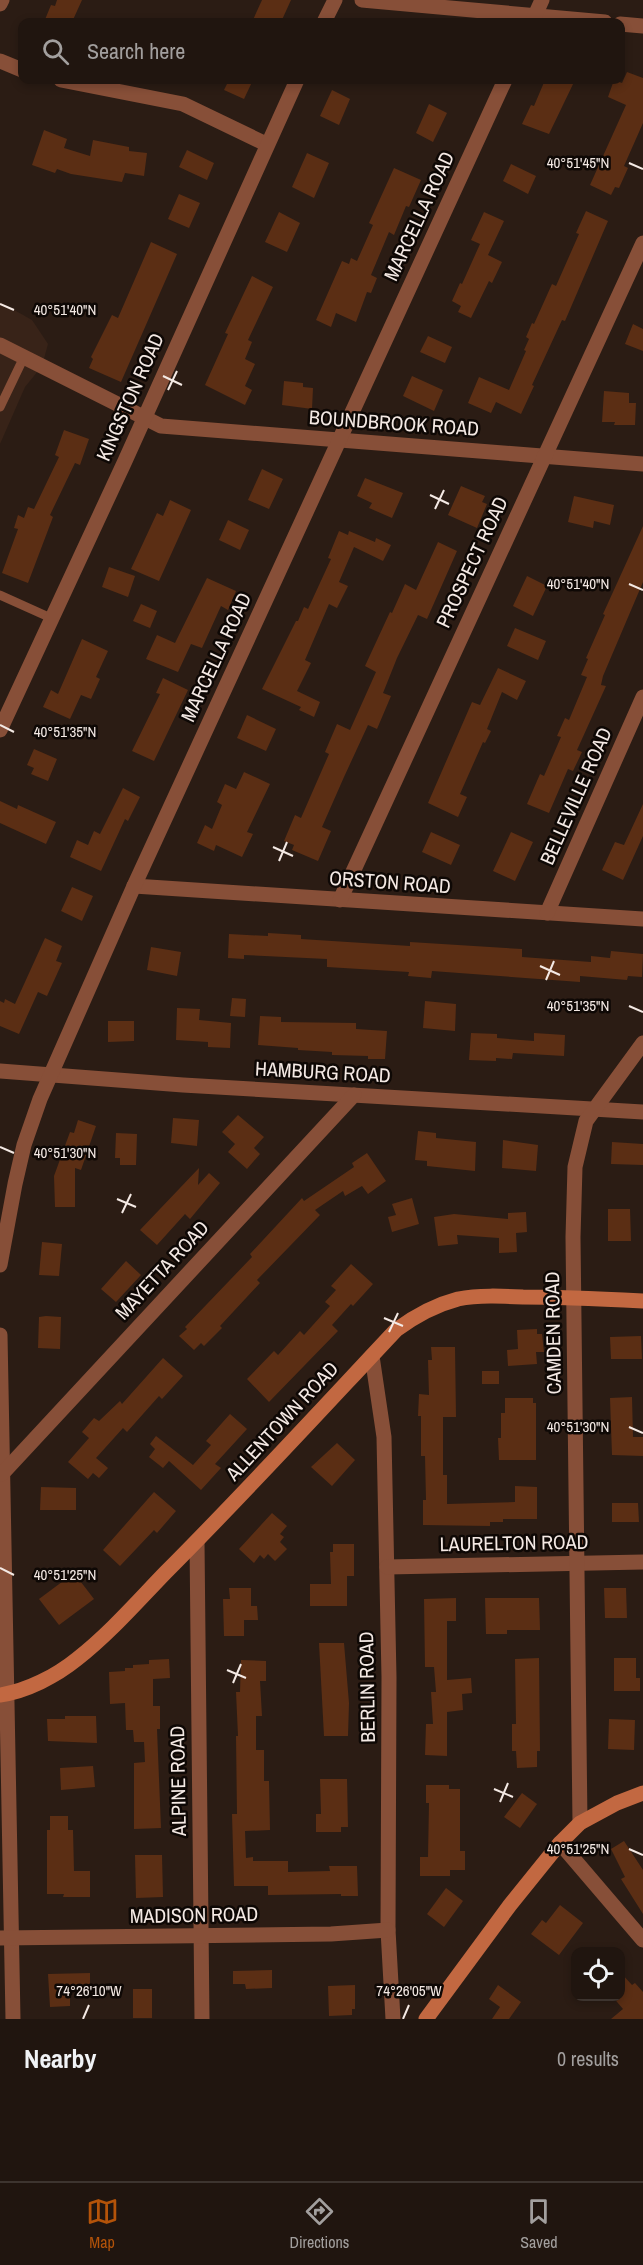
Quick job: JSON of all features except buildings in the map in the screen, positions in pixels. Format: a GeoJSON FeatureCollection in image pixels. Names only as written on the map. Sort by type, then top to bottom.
{"type":"FeatureCollection","features":[{"type":"Feature","properties":{"kind":"street"},"geometry":{"type":"LineString","coordinates":[[326,18],[334,0]]}},
{"type":"Feature","properties":{"kind":"street"},"geometry":{"type":"LineString","coordinates":[[362,0],[524,18]]}},
{"type":"Feature","properties":{"kind":"street"},"geometry":{"type":"LineString","coordinates":[[533,18],[542,0]]}},
{"type":"Feature","properties":{"kind":"street"},"geometry":{"type":"LineString","coordinates":[[625,24],[643,26]]}},
{"type":"Feature","properties":{"kind":"street"},"geometry":{"type":"LineString","coordinates":[[0,61],[18,68]]}},
{"type":"Feature","properties":{"kind":"street"},"geometry":{"type":"LineString","coordinates":[[81,84],[183,104],[266,144]]}},
{"type":"Feature","properties":{"kind":"street","name":"KINGSTON ROAD"},"geometry":{"type":"LineString","coordinates":[[0,730],[145,417],[266,144],[295,84]]}},
{"type":"Feature","properties":{"kind":"street","name":"MARCELLA ROAD"},"geometry":{"type":"LineString","coordinates":[[0,1264],[24,1145],[40,1099],[134,886],[503,84]]}},
{"type":"Feature","properties":{"kind":"street","name":"PROSPECT ROAD"},"geometry":{"type":"LineString","coordinates":[[340,900],[643,243]]}},
{"type":"Feature","properties":{"kind":"street","name":"BOUNDBROOK ROAD"},"geometry":{"type":"LineString","coordinates":[[0,345],[161,426],[643,464]]}},
{"type":"Feature","properties":{"kind":"street","name":"BELLEVILLE ROAD"},"geometry":{"type":"LineString","coordinates":[[547,913],[643,698]]}},
{"type":"Feature","properties":{"kind":"street","name":"ORSTON ROAD"},"geometry":{"type":"LineString","coordinates":[[134,886],[643,919]]}},
{"type":"Feature","properties":{"kind":"street","name":"CAMDEN ROAD"},"geometry":{"type":"LineString","coordinates":[[580,1823],[573,1237],[575,1167],[586,1121],[643,1043]]}},
{"type":"Feature","properties":{"kind":"street","name":"HAMBURG ROAD"},"geometry":{"type":"LineString","coordinates":[[0,1071],[183,1085],[643,1112]]}},
{"type":"Feature","properties":{"kind":"street","name":"MAYETTA ROAD"},"geometry":{"type":"LineString","coordinates":[[2,1474],[354,1095]]}},
{"type":"Feature","properties":{"kind":"street","name":"ALLENTOWN ROAD"},"geometry":{"type":"LineString","coordinates":[[3,1695],[53,1675],[77,1659],[197,1542],[396,1330],[415,1317],[435,1306],[458,1299],[480,1296],[574,1297],[643,1301]]}},
{"type":"Feature","properties":{"kind":"street"},"geometry":{"type":"LineString","coordinates":[[0,1335],[6,1938],[14,2019]]}},
{"type":"Feature","properties":{"kind":"street","name":"BERLIN ROAD"},"geometry":{"type":"LineString","coordinates":[[372,1356],[384,1437],[390,1862],[388,1930],[393,2019]]}},
{"type":"Feature","properties":{"kind":"street","name":"ALPINE ROAD"},"geometry":{"type":"LineString","coordinates":[[197,1542],[202,2019]]}},
{"type":"Feature","properties":{"kind":"street","name":"LAURELTON ROAD"},"geometry":{"type":"LineString","coordinates":[[387,1567],[643,1562]]}},
{"type":"Feature","properties":{"kind":"street"},"geometry":{"type":"LineString","coordinates":[[426,2019],[510,1905],[560,1843],[580,1823],[617,1803],[643,1793]]}},
{"type":"Feature","properties":{"kind":"street"},"geometry":{"type":"LineString","coordinates":[[560,1843],[643,1940]]}},
{"type":"Feature","properties":{"kind":"street","name":"MADISON ROAD"},"geometry":{"type":"LineString","coordinates":[[6,1938],[331,1934],[388,1930]]}},
{"type":"Feature","properties":{"kind":"lane"},"geometry":{"type":"LineString","coordinates":[[0,407],[24,357]]}},
{"type":"Feature","properties":{"kind":"lane"},"geometry":{"type":"LineString","coordinates":[[0,595],[51,618]]}},
{"type":"Feature","properties":{"kind":"shaded area"},"geometry":{"type":"Polygon","coordinates":[[[0,302],[32,320],[48,344],[42,366],[25,387],[0,444],[0,302]]]}}]}
